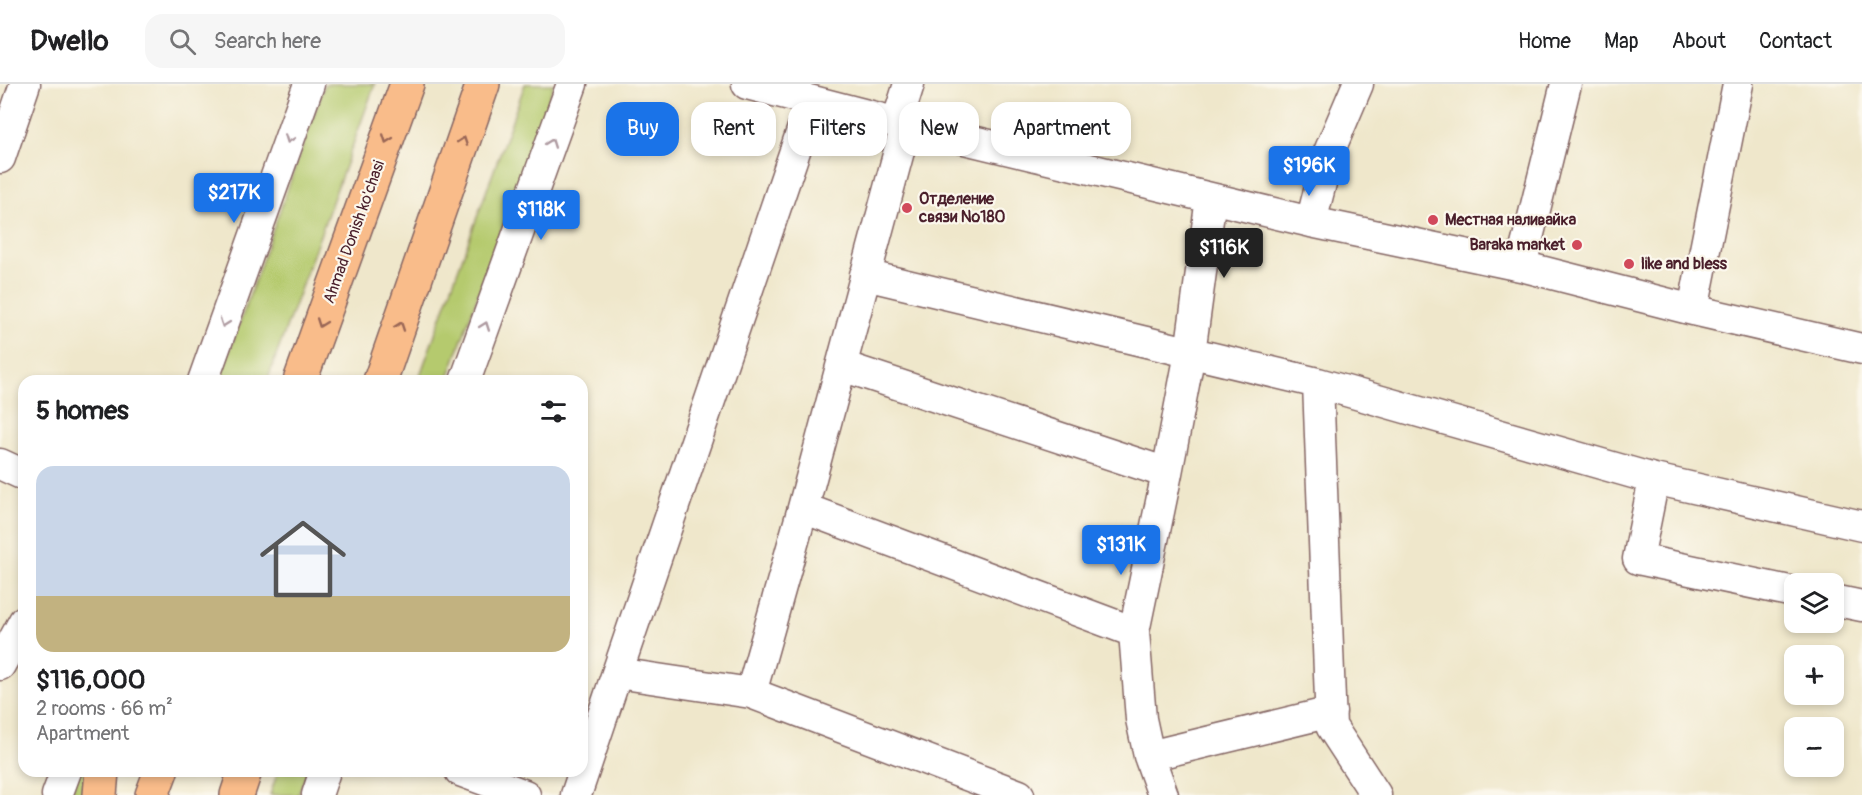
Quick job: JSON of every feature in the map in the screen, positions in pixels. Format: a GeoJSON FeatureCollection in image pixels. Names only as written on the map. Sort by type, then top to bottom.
{"type":"FeatureCollection","features":[{"type":"Feature","properties":{"kind":"main road","name":"Ahmad Donish ko'chasi"},"geometry":{"type":"LineString","coordinates":[[302,375],[407,84]]}},
{"type":"Feature","properties":{"kind":"main road"},"geometry":{"type":"LineString","coordinates":[[382,375],[483,84]]}},
{"type":"Feature","properties":{"kind":"main road"},"geometry":{"type":"LineString","coordinates":[[100,795],[102,777]]}},
{"type":"Feature","properties":{"kind":"main road"},"geometry":{"type":"LineString","coordinates":[[152,795],[159,777]]}},
{"type":"Feature","properties":{"kind":"main road"},"geometry":{"type":"LineString","coordinates":[[237,795],[243,777]]}},
{"type":"Feature","properties":{"kind":"street"},"geometry":{"type":"LineString","coordinates":[[0,158],[25,84]]}},
{"type":"Feature","properties":{"kind":"street"},"geometry":{"type":"LineString","coordinates":[[206,375],[309,84]]}},
{"type":"Feature","properties":{"kind":"street"},"geometry":{"type":"LineString","coordinates":[[467,375],[572,84]]}},
{"type":"Feature","properties":{"kind":"street"},"geometry":{"type":"LineString","coordinates":[[747,84],[899,123]]}},
{"type":"Feature","properties":{"kind":"street"},"geometry":{"type":"LineString","coordinates":[[906,102],[909,84]]}},
{"type":"Feature","properties":{"kind":"street"},"geometry":{"type":"LineString","coordinates":[[1311,222],[1329,152],[1358,84]]}},
{"type":"Feature","properties":{"kind":"street"},"geometry":{"type":"LineString","coordinates":[[1521,266],[1566,84]]}},
{"type":"Feature","properties":{"kind":"street"},"geometry":{"type":"LineString","coordinates":[[1693,310],[1738,84]]}},
{"type":"Feature","properties":{"kind":"street"},"geometry":{"type":"LineString","coordinates":[[588,759],[812,100]]}},
{"type":"Feature","properties":{"kind":"street"},"geometry":{"type":"LineString","coordinates":[[751,693],[842,366],[899,136]]}},
{"type":"Feature","properties":{"kind":"street"},"geometry":{"type":"LineString","coordinates":[[979,142],[1311,222],[1521,266],[1693,310],[1862,348]]}},
{"type":"Feature","properties":{"kind":"street"},"geometry":{"type":"LineString","coordinates":[[1163,795],[1149,756],[1142,719],[1134,632],[1190,353],[1211,198]]}},
{"type":"Feature","properties":{"kind":"street"},"geometry":{"type":"LineString","coordinates":[[865,274],[1318,383],[1654,479],[1862,526]]}},
{"type":"Feature","properties":{"kind":"street"},"geometry":{"type":"LineString","coordinates":[[842,366],[1167,473]]}},
{"type":"Feature","properties":{"kind":"street"},"geometry":{"type":"LineString","coordinates":[[1318,383],[1331,726],[1376,795]]}},
{"type":"Feature","properties":{"kind":"street"},"geometry":{"type":"LineString","coordinates":[[0,464],[18,472]]}},
{"type":"Feature","properties":{"kind":"street"},"geometry":{"type":"LineString","coordinates":[[1654,479],[1638,559],[1784,590]]}},
{"type":"Feature","properties":{"kind":"street"},"geometry":{"type":"LineString","coordinates":[[803,508],[1134,632]]}},
{"type":"Feature","properties":{"kind":"street"},"geometry":{"type":"LineString","coordinates":[[1844,602],[1862,606]]}},
{"type":"Feature","properties":{"kind":"street"},"geometry":{"type":"LineString","coordinates":[[0,664],[18,632]]}},
{"type":"Feature","properties":{"kind":"street"},"geometry":{"type":"LineString","coordinates":[[617,673],[751,693],[1019,795]]}},
{"type":"Feature","properties":{"kind":"street"},"geometry":{"type":"LineString","coordinates":[[1149,756],[1331,712]]}},
{"type":"Feature","properties":{"kind":"street"},"geometry":{"type":"LineString","coordinates":[[57,795],[64,777]]}},
{"type":"Feature","properties":{"kind":"street"},"geometry":{"type":"LineString","coordinates":[[317,795],[323,777]]}},
{"type":"Feature","properties":{"kind":"street"},"geometry":{"type":"LineString","coordinates":[[476,777],[525,795]]}},
{"type":"Feature","properties":{"kind":"street"},"geometry":{"type":"LineString","coordinates":[[576,795],[582,777]]}},
{"type":"Feature","properties":{"kind":"green space"},"geometry":{"type":"Polygon","coordinates":[[[325,84],[375,84],[269,375],[221,375],[325,84]]]}},
{"type":"Feature","properties":{"kind":"green space"},"geometry":{"type":"Polygon","coordinates":[[[525,84],[554,84],[449,375],[420,375],[525,84]]]}},
{"type":"Feature","properties":{"kind":"green space"},"geometry":{"type":"Polygon","coordinates":[[[77,777],[85,777],[83,795],[70,795],[77,777]]]}},
{"type":"Feature","properties":{"kind":"green space"},"geometry":{"type":"Polygon","coordinates":[[[276,777],[305,777],[298,795],[270,795],[276,777]]]}},
{"type":"Feature","properties":{"kind":"place","name":"Отделение связи №180"},"geometry":{"type":"Point","coordinates":[907,208]}},
{"type":"Feature","properties":{"kind":"place","name":"Местная наливайка"},"geometry":{"type":"Point","coordinates":[1433,220]}},
{"type":"Feature","properties":{"kind":"place","name":"Baraka market"},"geometry":{"type":"Point","coordinates":[1577,245]}},
{"type":"Feature","properties":{"kind":"place","name":"like and bless"},"geometry":{"type":"Point","coordinates":[1629,264]}}]}
